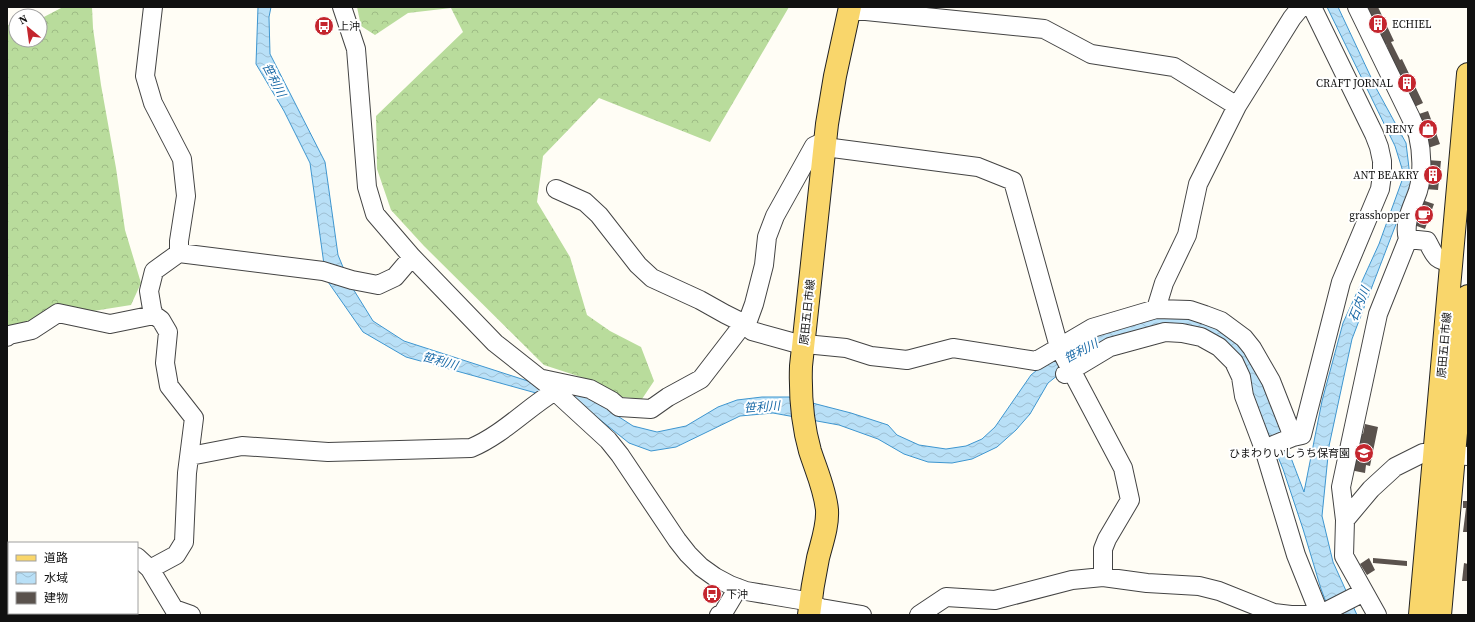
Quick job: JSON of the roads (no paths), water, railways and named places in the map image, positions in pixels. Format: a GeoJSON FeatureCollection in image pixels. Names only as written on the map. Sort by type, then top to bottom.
{"type":"FeatureCollection","features":[{"type":"Feature","properties":{"kind":"main road","name":"原田五日市線"},"geometry":{"type":"LineString","coordinates":[[809,610],[818,557],[826,528],[827,511],[823,489],[810,451],[801,409],[801,366],[825,144],[834,76],[850,9]]}},
{"type":"Feature","properties":{"kind":"main road","name":"原田五日市線"},"geometry":{"type":"LineString","coordinates":[[1420,615],[1452,454],[1451,262],[1468,74]]}},
{"type":"Feature","properties":{"kind":"main road","name":"原田五日市線"},"geometry":{"type":"LineString","coordinates":[[1440,615],[1452,454],[1468,296]]}},
{"type":"Feature","properties":{"kind":"street"},"geometry":{"type":"LineString","coordinates":[[153,7],[145,76],[153,103],[182,159],[186,196],[179,242],[179,253]]}},
{"type":"Feature","properties":{"kind":"street"},"geometry":{"type":"LineString","coordinates":[[342,7],[356,49],[367,187],[375,214],[412,257],[495,343],[547,384],[608,440],[620,455],[677,540],[700,566],[714,577],[738,588],[764,595],[800,600],[809,610],[827,610],[862,615]]}},
{"type":"Feature","properties":{"kind":"street"},"geometry":{"type":"LineString","coordinates":[[1156,309],[1164,283],[1187,235],[1198,184],[1237,106],[1292,18],[1301,7]]}},
{"type":"Feature","properties":{"kind":"street"},"geometry":{"type":"LineString","coordinates":[[1266,449],[1302,435],[1340,287],[1380,189],[1382,175],[1382,161],[1374,134],[1312,7]]}},
{"type":"Feature","properties":{"kind":"street"},"geometry":{"type":"LineString","coordinates":[[1357,7],[1411,118],[1418,135],[1422,164],[1418,189],[1409,216],[1406,232],[1408,239],[1376,321],[1340,487],[1345,520],[1344,556],[1360,594],[1377,615]]}},
{"type":"Feature","properties":{"kind":"street"},"geometry":{"type":"LineString","coordinates":[[850,9],[1044,29],[1091,54],[1174,67],[1237,106]]}},
{"type":"Feature","properties":{"kind":"street"},"geometry":{"type":"LineString","coordinates":[[746,326],[754,304],[764,266],[767,237],[776,216],[814,146],[825,144],[978,167],[1013,181],[1060,348],[1068,370],[1123,468],[1130,500],[1107,539],[1103,549],[1103,577]]}},
{"type":"Feature","properties":{"kind":"street"},"geometry":{"type":"LineString","coordinates":[[556,190],[585,202],[599,215],[638,265],[652,278],[700,300],[746,326],[752,331],[795,343],[846,348],[871,356],[907,360],[953,348],[1036,361],[1092,328],[1156,309],[1190,310],[1205,314],[1221,321],[1244,338],[1252,348],[1271,381],[1292,438]]}},
{"type":"Feature","properties":{"kind":"street"},"geometry":{"type":"LineString","coordinates":[[1408,239],[1428,241],[1437,258],[1441,261],[1451,262]]}},
{"type":"Feature","properties":{"kind":"street"},"geometry":{"type":"LineString","coordinates":[[191,615],[174,609],[144,563],[176,555],[184,542],[187,474],[194,418],[169,386],[165,363],[168,332],[161,320],[154,315],[149,291],[154,271],[179,253],[323,271],[352,280],[378,285],[395,277],[412,257]]}},
{"type":"Feature","properties":{"kind":"street"},"geometry":{"type":"LineString","coordinates":[[7,337],[9,334],[32,330],[58,313],[110,324],[154,315]]}},
{"type":"Feature","properties":{"kind":"street"},"geometry":{"type":"LineString","coordinates":[[547,384],[590,389],[612,401],[619,407],[651,408],[701,379],[741,327],[746,326]]}},
{"type":"Feature","properties":{"kind":"street"},"geometry":{"type":"LineString","coordinates":[[1068,370],[1110,347],[1165,332],[1182,333],[1201,337],[1219,347],[1234,362],[1241,377],[1244,396],[1266,449],[1296,555],[1321,614]]}},
{"type":"Feature","properties":{"kind":"street"},"geometry":{"type":"LineString","coordinates":[[190,456],[242,446],[328,452],[470,448],[487,441],[540,401],[547,384]]}},
{"type":"Feature","properties":{"kind":"street"},"geometry":{"type":"LineString","coordinates":[[1345,520],[1371,488],[1395,467],[1423,453],[1452,454]]}},
{"type":"Feature","properties":{"kind":"street"},"geometry":{"type":"LineString","coordinates":[[919,615],[946,597],[995,600],[1072,580],[1103,577],[1147,583],[1199,586],[1218,591],[1274,613],[1291,615],[1321,614],[1360,594]]}},
{"type":"Feature","properties":{"kind":"street"},"geometry":{"type":"LineString","coordinates":[[719,615],[723,613],[738,588]]}},
{"type":"Feature","properties":{"kind":"water"},"geometry":{"type":"Polygon","coordinates":[[[258,7],[271,7],[269,17],[270,54],[325,162],[338,255],[350,284],[373,321],[404,341],[534,383],[596,396],[616,415],[633,426],[657,432],[686,426],[718,407],[737,400],[762,397],[789,397],[851,413],[888,425],[897,435],[919,445],[946,449],[966,446],[982,439],[995,427],[1031,375],[1054,356],[1096,332],[1143,317],[1180,315],[1213,322],[1239,342],[1262,373],[1304,492],[1322,401],[1343,323],[1379,244],[1404,175],[1395,146],[1327,7],[1338,7],[1376,88],[1406,143],[1411,185],[1352,339],[1329,446],[1322,516],[1333,562],[1357,615],[1331,615],[1321,589],[1283,469],[1242,371],[1185,330],[1073,363],[1048,383],[1030,414],[1016,430],[997,447],[972,459],[952,463],[928,462],[904,454],[878,439],[839,425],[773,413],[740,416],[676,447],[651,451],[629,443],[583,406],[406,357],[363,332],[326,279],[310,163],[284,111],[256,64],[258,7]]]}},
{"type":"Feature","properties":{"kind":"place","name":"ECHIEL"},"geometry":{"type":"Point","coordinates":[1378,24]}},
{"type":"Feature","properties":{"kind":"place","name":"上沖"},"geometry":{"type":"Point","coordinates":[324,26]}},
{"type":"Feature","properties":{"kind":"place","name":"CRAFT JORNAL"},"geometry":{"type":"Point","coordinates":[1407,83]}},
{"type":"Feature","properties":{"kind":"place","name":"RENY"},"geometry":{"type":"Point","coordinates":[1428,129]}},
{"type":"Feature","properties":{"kind":"place","name":"ANT BEAKRY"},"geometry":{"type":"Point","coordinates":[1433,175]}},
{"type":"Feature","properties":{"kind":"place","name":"grasshopper"},"geometry":{"type":"Point","coordinates":[1424,215]}},
{"type":"Feature","properties":{"kind":"place","name":"ひまわりいしうち保育園"},"geometry":{"type":"Point","coordinates":[1364,453]}},
{"type":"Feature","properties":{"kind":"place","name":"下沖"},"geometry":{"type":"Point","coordinates":[712,594]}},
{"type":"Feature","properties":{"kind":"water label","name":"笹利川"},"geometry":{"type":"Point","coordinates":[274,80]}},
{"type":"Feature","properties":{"kind":"water label","name":"石内川"},"geometry":{"type":"Point","coordinates":[1359,304]}},
{"type":"Feature","properties":{"kind":"water label","name":"笹利川"},"geometry":{"type":"Point","coordinates":[1081,351]}},
{"type":"Feature","properties":{"kind":"water label","name":"笹利川"},"geometry":{"type":"Point","coordinates":[440,361]}},
{"type":"Feature","properties":{"kind":"water label","name":"笹利川"},"geometry":{"type":"Point","coordinates":[762,407]}}]}
